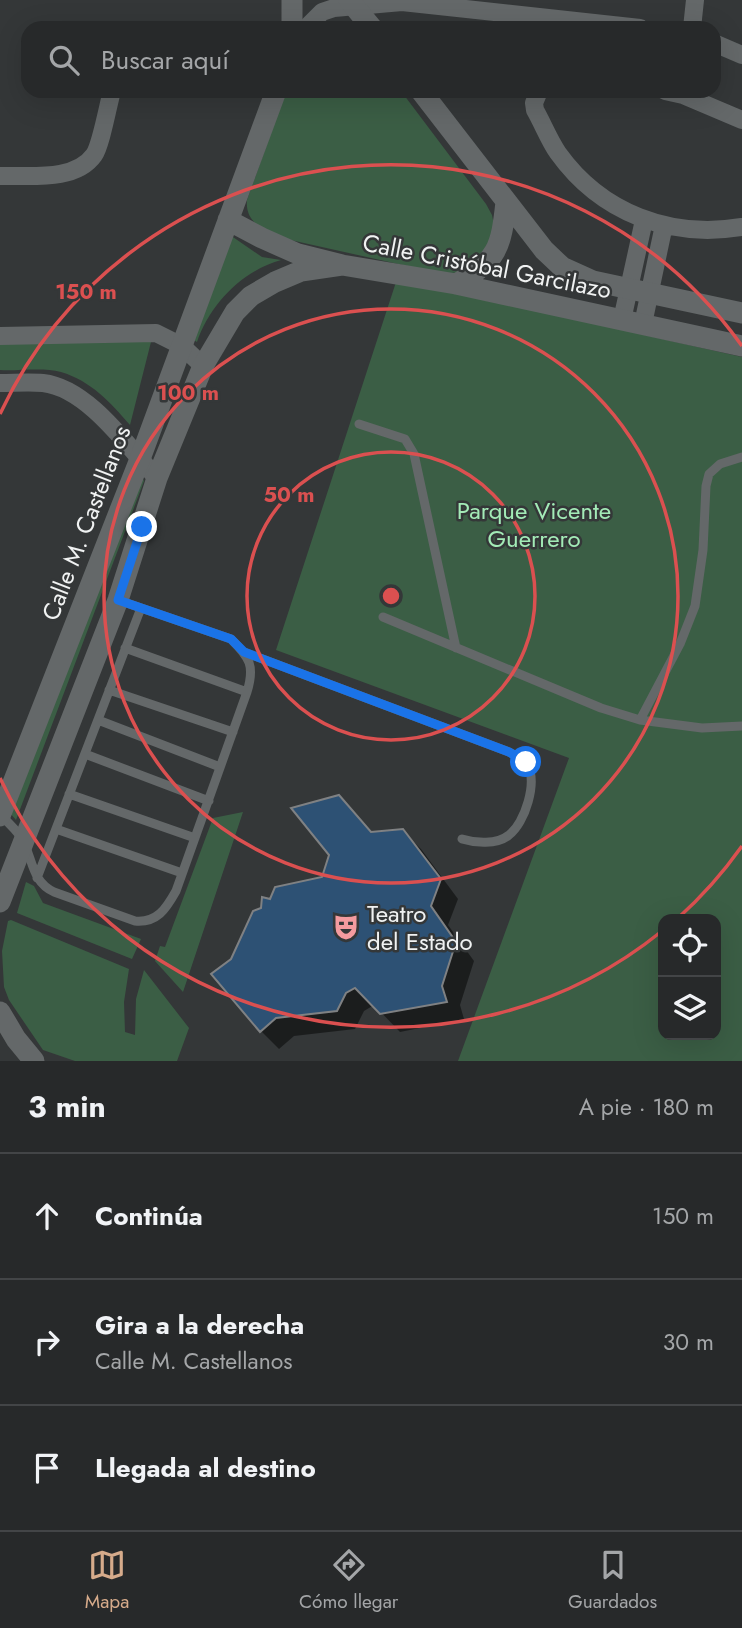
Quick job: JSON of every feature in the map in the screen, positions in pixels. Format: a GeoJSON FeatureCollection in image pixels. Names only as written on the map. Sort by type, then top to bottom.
{"type":"FeatureCollection","features":[{"type":"Feature","properties":{"kind":"street"},"geometry":{"type":"LineString","coordinates":[[292,0],[292,21]]}},
{"type":"Feature","properties":{"kind":"street"},"geometry":{"type":"LineString","coordinates":[[693,21],[695,0]]}},
{"type":"Feature","properties":{"kind":"street"},"geometry":{"type":"LineString","coordinates":[[313,21],[322,12],[352,3],[401,2],[576,21]]}},
{"type":"Feature","properties":{"kind":"street"},"geometry":{"type":"LineString","coordinates":[[352,3],[366,21]]}},
{"type":"Feature","properties":{"kind":"street"},"geometry":{"type":"LineString","coordinates":[[721,46],[742,55]]}},
{"type":"Feature","properties":{"kind":"street"},"geometry":{"type":"LineString","coordinates":[[0,176],[72,171],[85,163],[95,154],[110,98]]}},
{"type":"Feature","properties":{"kind":"street","name":"Calle M. Castellanos"},"geometry":{"type":"LineString","coordinates":[[0,815],[140,459],[273,98]]}},
{"type":"Feature","properties":{"kind":"street","name":"Calle Cristóbal Garcilazo"},"geometry":{"type":"LineString","coordinates":[[426,98],[544,250],[562,267],[593,282],[742,313]]}},
{"type":"Feature","properties":{"kind":"street"},"geometry":{"type":"LineString","coordinates":[[536,98],[535,110],[558,152],[592,189],[615,207],[644,220],[664,225],[723,230],[742,227]]}},
{"type":"Feature","properties":{"kind":"street"},"geometry":{"type":"LineString","coordinates":[[690,98],[742,120]]}},
{"type":"Feature","properties":{"kind":"street"},"geometry":{"type":"LineString","coordinates":[[456,284],[481,268],[498,249],[506,202]]}},
{"type":"Feature","properties":{"kind":"street","name":"Calle Cristóbal Garcilazo"},"geometry":{"type":"LineString","coordinates":[[228,220],[298,254],[342,265],[456,284],[742,346]]}},
{"type":"Feature","properties":{"kind":"street"},"geometry":{"type":"LineString","coordinates":[[632,322],[628,289],[644,220]]}},
{"type":"Feature","properties":{"kind":"street"},"geometry":{"type":"LineString","coordinates":[[632,322],[650,293],[664,225]]}},
{"type":"Feature","properties":{"kind":"street","name":"Calle M. Castellanos"},"geometry":{"type":"LineString","coordinates":[[0,902],[118,600],[158,478],[203,366],[235,312],[251,296],[301,271],[342,265]]}},
{"type":"Feature","properties":{"kind":"street"},"geometry":{"type":"LineString","coordinates":[[0,336],[156,333],[182,346],[203,366]]}},
{"type":"Feature","properties":{"kind":"street"},"geometry":{"type":"LineString","coordinates":[[0,383],[44,383],[68,390],[87,402],[158,478]]}},
{"type":"Feature","properties":{"kind":"street"},"geometry":{"type":"LineString","coordinates":[[0,1012],[16,1039],[34,1061]]}},
{"type":"Feature","properties":{"kind":"lane"},"geometry":{"type":"LineString","coordinates":[[359,424],[405,439],[414,454],[456,648]]}},
{"type":"Feature","properties":{"kind":"lane"},"geometry":{"type":"LineString","coordinates":[[640,720],[680,644],[695,606],[709,474],[720,464],[742,457]]}},
{"type":"Feature","properties":{"kind":"lane"},"geometry":{"type":"LineString","coordinates":[[0,815],[23,840],[37,878],[46,888],[135,921],[146,922],[166,909],[183,873],[247,692],[252,677],[251,664],[231,639],[118,600]]}},
{"type":"Feature","properties":{"kind":"lane"},"geometry":{"type":"LineString","coordinates":[[37,878],[141,608]]}},
{"type":"Feature","properties":{"kind":"lane"},"geometry":{"type":"LineString","coordinates":[[383,617],[601,708],[640,720],[702,729],[742,726]]}},
{"type":"Feature","properties":{"kind":"lane"},"geometry":{"type":"LineString","coordinates":[[125,648],[247,692]]}},
{"type":"Feature","properties":{"kind":"lane"},"geometry":{"type":"LineString","coordinates":[[244,652],[509,752],[526,762],[531,774],[529,806],[509,835],[480,844],[462,839]]}},
{"type":"Feature","properties":{"kind":"lane"},"geometry":{"type":"LineString","coordinates":[[109,690],[233,732]]}},
{"type":"Feature","properties":{"kind":"lane"},"geometry":{"type":"LineString","coordinates":[[98,720],[220,767]]}},
{"type":"Feature","properties":{"kind":"lane"},"geometry":{"type":"LineString","coordinates":[[85,754],[209,801]]}},
{"type":"Feature","properties":{"kind":"lane"},"geometry":{"type":"LineString","coordinates":[[69,794],[195,838]]}},
{"type":"Feature","properties":{"kind":"lane"},"geometry":{"type":"LineString","coordinates":[[56,829],[183,873]]}},
{"type":"Feature","properties":{"kind":"green space"},"geometry":{"type":"Polygon","coordinates":[[[283,98],[406,98],[486,204],[495,230],[493,242],[461,272],[443,274],[277,237],[251,219],[247,200],[283,98]]]}},
{"type":"Feature","properties":{"kind":"green space"},"geometry":{"type":"Polygon","coordinates":[[[230,235],[262,257],[281,260],[253,272],[229,291],[210,315],[197,342],[192,339],[230,235]]]}},
{"type":"Feature","properties":{"kind":"green space","name":"Parque Vicente Guerrero"},"geometry":{"type":"Polygon","coordinates":[[[397,279],[742,357],[742,1061],[458,1061],[569,758],[276,650],[397,279]]]}},
{"type":"Feature","properties":{"kind":"green space"},"geometry":{"type":"Polygon","coordinates":[[[153,334],[130,425],[99,393],[72,376],[47,370],[0,370],[0,342],[153,334]]]}},
{"type":"Feature","properties":{"kind":"green space"},"geometry":{"type":"Polygon","coordinates":[[[140,473],[144,481],[16,820],[10,813],[140,473]]]}},
{"type":"Feature","properties":{"kind":"green space"},"geometry":{"type":"Polygon","coordinates":[[[243,812],[183,992],[155,961],[160,946],[165,947],[213,818],[243,812]]]}},
{"type":"Feature","properties":{"kind":"green space"},"geometry":{"type":"Polygon","coordinates":[[[26,882],[34,886],[43,903],[141,939],[132,959],[17,913],[26,882]]]}},
{"type":"Feature","properties":{"kind":"green space"},"geometry":{"type":"Polygon","coordinates":[[[8,921],[129,969],[124,1002],[125,1032],[135,1035],[136,999],[144,970],[189,1028],[177,1061],[75,1061],[43,1050],[9,1000],[4,987],[2,951],[8,921]]]}},
{"type":"Feature","properties":{"kind":"building","name":"Teatro del Estado"},"geometry":{"type":"Polygon","coordinates":[[[339,795],[371,832],[403,829],[441,879],[431,906],[456,942],[442,986],[447,1002],[380,1014],[355,988],[346,993],[337,1011],[276,1018],[260,1032],[211,974],[231,959],[253,911],[261,908],[262,897],[270,899],[275,887],[322,877],[329,855],[291,808],[339,795]]]}},
{"type":"Feature","properties":{"kind":"place","name":"Teatro del Estado"},"geometry":{"type":"Point","coordinates":[346,927]}},
{"type":"Feature","properties":{"kind":"route"},"geometry":{"type":"LineString","coordinates":[[142,527],[118,600],[231,639],[244,652],[509,752],[526,762]]}}]}
